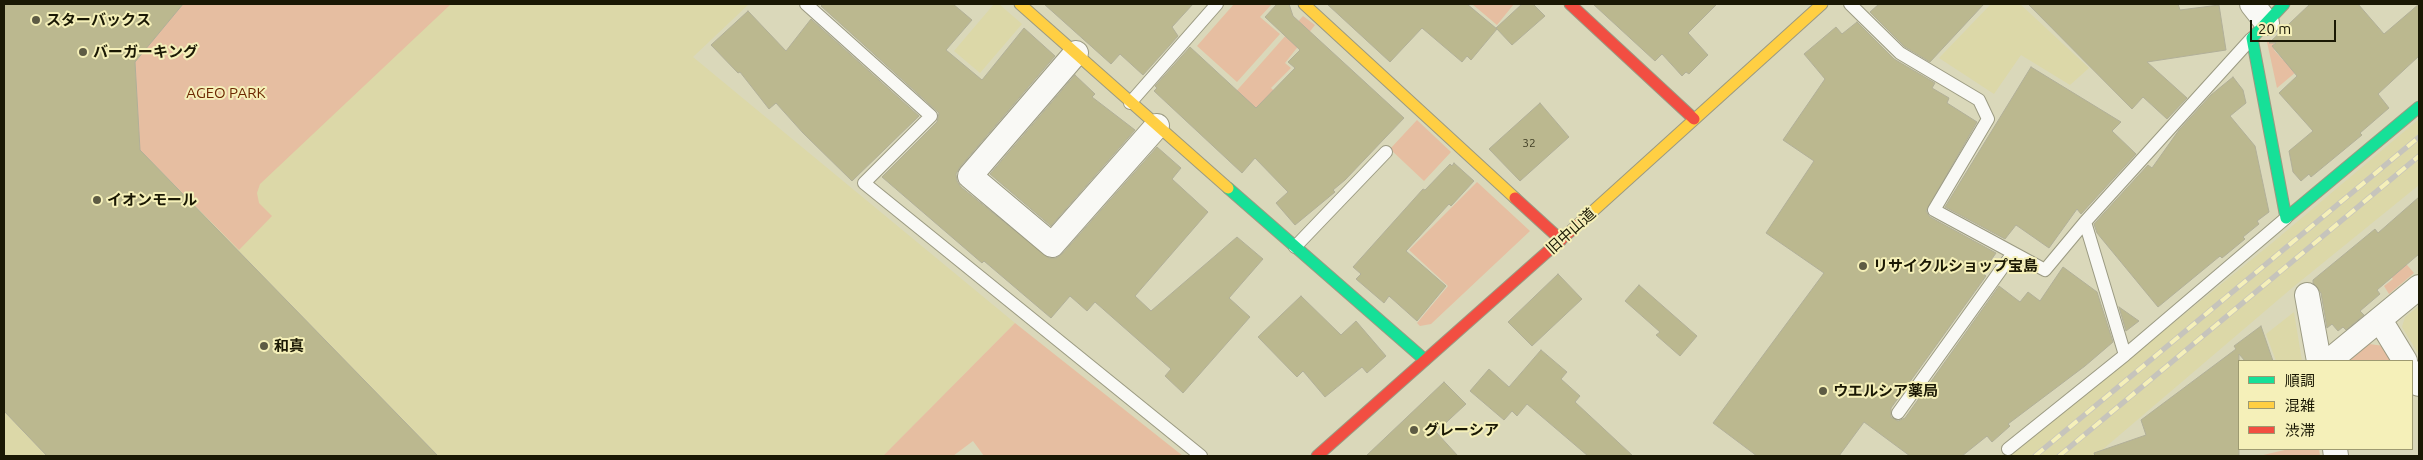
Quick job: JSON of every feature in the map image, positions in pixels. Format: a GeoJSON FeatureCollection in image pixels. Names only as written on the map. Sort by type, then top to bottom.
{"type":"FeatureCollection","features":[{"type":"Feature","properties":{"kind":"street"},"geometry":{"type":"LineString","coordinates":[[1020,4],[1130,103],[1425,360]]}},
{"type":"Feature","properties":{"kind":"street"},"geometry":{"type":"LineString","coordinates":[[1304,4],[1561,240]]}},
{"type":"Feature","properties":{"kind":"street"},"geometry":{"type":"LineString","coordinates":[[1570,4],[1694,119]]}},
{"type":"Feature","properties":{"kind":"street","name":"旧中山道"},"geometry":{"type":"LineString","coordinates":[[1317,456],[1561,240],[1822,4]]}},
{"type":"Feature","properties":{"kind":"street"},"geometry":{"type":"LineString","coordinates":[[2252,4],[2260,30],[2286,218]]}},
{"type":"Feature","properties":{"kind":"street"},"geometry":{"type":"LineString","coordinates":[[2260,30],[2284,4]]}},
{"type":"Feature","properties":{"kind":"street"},"geometry":{"type":"LineString","coordinates":[[1076,54],[970,176],[1052,246],[1157,126]]}},
{"type":"Feature","properties":{"kind":"street"},"geometry":{"type":"LineString","coordinates":[[2286,218],[2419,107]]}},
{"type":"Feature","properties":{"kind":"street"},"geometry":{"type":"LineString","coordinates":[[2330,360],[2419,288]]}},
{"type":"Feature","properties":{"kind":"street"},"geometry":{"type":"LineString","coordinates":[[2307,295],[2319,360]]}},
{"type":"Feature","properties":{"kind":"street"},"geometry":{"type":"LineString","coordinates":[[2380,320],[2404,360]]}},
{"type":"Feature","properties":{"kind":"lane"},"geometry":{"type":"LineString","coordinates":[[806,4],[931,116],[864,183],[1201,456]]}},
{"type":"Feature","properties":{"kind":"lane"},"geometry":{"type":"LineString","coordinates":[[1130,103],[1217,4]]}},
{"type":"Feature","properties":{"kind":"lane"},"geometry":{"type":"LineString","coordinates":[[1850,4],[1900,53],[1979,100],[1988,119],[1934,210],[2045,270],[2085,222],[2260,30]]}},
{"type":"Feature","properties":{"kind":"lane"},"geometry":{"type":"LineString","coordinates":[[1295,247],[1386,152]]}},
{"type":"Feature","properties":{"kind":"lane"},"geometry":{"type":"LineString","coordinates":[[2008,449],[2125,355],[2286,218]]}},
{"type":"Feature","properties":{"kind":"lane"},"geometry":{"type":"LineString","coordinates":[[2085,222],[2125,355]]}},
{"type":"Feature","properties":{"kind":"lane"},"geometry":{"type":"LineString","coordinates":[[1898,412],[2013,252]]}},
{"type":"Feature","properties":{"kind":"shaded area"},"geometry":{"type":"Polygon","coordinates":[[[4,4],[749,4],[693,57],[1015,323],[883,456],[4,456],[4,4]]]}},
{"type":"Feature","properties":{"kind":"shaded area"},"geometry":{"type":"Polygon","coordinates":[[[994,4],[999,4],[1022,24],[980,73],[954,51],[994,4]]]}},
{"type":"Feature","properties":{"kind":"shaded area"},"geometry":{"type":"Polygon","coordinates":[[[1991,4],[2020,4],[2089,68],[2070,85],[2021,55],[1994,94],[1939,58],[1991,4]]]}},
{"type":"Feature","properties":{"kind":"shaded area"},"geometry":{"type":"Polygon","coordinates":[[[2419,119],[2419,185],[2292,288],[2095,456],[2009,456],[2272,243],[2419,119]]]}},
{"type":"Feature","properties":{"kind":"shaded area"},"geometry":{"type":"Polygon","coordinates":[[[2419,306],[2419,355],[2402,327],[2405,317],[2419,306]]]}},
{"type":"Feature","properties":{"kind":"shaded area"},"geometry":{"type":"Polygon","coordinates":[[[2294,312],[2302,360],[2276,360],[2266,334],[2294,312]]]}},
{"type":"Feature","properties":{"kind":"green space","name":"AGEO PARK"},"geometry":{"type":"Polygon","coordinates":[[[183,4],[451,4],[260,184],[257,193],[259,203],[272,216],[239,250],[140,150],[135,62],[183,4]]]}},
{"type":"Feature","properties":{"kind":"green space"},"geometry":{"type":"Polygon","coordinates":[[[1234,4],[1272,4],[1260,17],[1280,34],[1237,82],[1197,46],[1234,4]]]}},
{"type":"Feature","properties":{"kind":"green space"},"geometry":{"type":"Polygon","coordinates":[[[1472,4],[1514,4],[1497,25],[1472,4]]]}},
{"type":"Feature","properties":{"kind":"green space"},"geometry":{"type":"Polygon","coordinates":[[[1303,16],[1315,25],[1285,63],[1291,68],[1271,88],[1294,110],[1275,133],[1232,96],[1303,16]]]}},
{"type":"Feature","properties":{"kind":"green space"},"geometry":{"type":"Polygon","coordinates":[[[2270,39],[2277,47],[2274,50],[2283,60],[2286,58],[2309,61],[2277,88],[2267,42],[2270,39]]]}},
{"type":"Feature","properties":{"kind":"green space"},"geometry":{"type":"Polygon","coordinates":[[[1417,120],[1451,152],[1424,181],[1390,149],[1417,120]]]}},
{"type":"Feature","properties":{"kind":"green space"},"geometry":{"type":"Polygon","coordinates":[[[1477,182],[1530,231],[1431,324],[1420,326],[1417,323],[1448,286],[1409,250],[1477,182]]]}},
{"type":"Feature","properties":{"kind":"green space"},"geometry":{"type":"Polygon","coordinates":[[[2401,258],[2414,273],[2389,294],[2384,286],[2393,279],[2389,274],[2401,258]]]}},
{"type":"Feature","properties":{"kind":"green space"},"geometry":{"type":"Polygon","coordinates":[[[1015,323],[1183,456],[984,456],[973,441],[953,456],[883,456],[1015,323]]]}},
{"type":"Feature","properties":{"kind":"green space"},"geometry":{"type":"Polygon","coordinates":[[[2369,344],[2384,346],[2391,360],[2350,360],[2369,344]]]}},
{"type":"Feature","properties":{"kind":"green space"},"geometry":{"type":"Polygon","coordinates":[[[2285,450],[2319,450],[2320,456],[2259,456],[2285,450]]]}},
{"type":"Feature","properties":{"kind":"building","name":"イオンモール"},"geometry":{"type":"Polygon","coordinates":[[[4,4],[183,4],[135,62],[140,150],[438,456],[47,456],[4,411],[4,4]]]}},
{"type":"Feature","properties":{"kind":"building"},"geometry":{"type":"Polygon","coordinates":[[[823,4],[953,4],[972,20],[946,50],[982,80],[1024,28],[1055,56],[956,174],[957,181],[961,187],[1049,258],[1056,258],[1062,254],[1157,147],[1181,168],[1172,179],[1208,212],[1135,296],[1151,311],[1237,237],[1263,259],[1229,298],[1250,317],[1183,393],[1165,376],[1171,369],[1095,302],[1087,311],[1070,296],[1051,318],[984,261],[982,263],[882,177],[937,122],[939,113],[821,6],[823,4]]]}},
{"type":"Feature","properties":{"kind":"building"},"geometry":{"type":"Polygon","coordinates":[[[1044,4],[1193,4],[1172,27],[1178,36],[1143,75],[1120,54],[1111,64],[1044,4]]]}},
{"type":"Feature","properties":{"kind":"building"},"geometry":{"type":"Polygon","coordinates":[[[1277,4],[1289,4],[1293,16],[1404,118],[1345,180],[1333,190],[1335,192],[1295,225],[1276,203],[1288,192],[1255,158],[1242,173],[1154,91],[1157,88],[1155,86],[1190,47],[1256,108],[1295,68],[1288,62],[1300,50],[1265,17],[1277,4]]]}},
{"type":"Feature","properties":{"kind":"building"},"geometry":{"type":"Polygon","coordinates":[[[1327,4],[1467,4],[1497,29],[1471,60],[1467,56],[1462,62],[1422,28],[1390,62],[1327,4]]]}},
{"type":"Feature","properties":{"kind":"building"},"geometry":{"type":"Polygon","coordinates":[[[1522,4],[1533,4],[1545,16],[1512,45],[1496,28],[1522,4]]]}},
{"type":"Feature","properties":{"kind":"building"},"geometry":{"type":"Polygon","coordinates":[[[1593,4],[1717,4],[1688,33],[1708,55],[1689,74],[1686,72],[1682,76],[1662,54],[1655,61],[1593,4]]]}},
{"type":"Feature","properties":{"kind":"building"},"geometry":{"type":"Polygon","coordinates":[[[1879,4],[1984,4],[1930,62],[1905,47],[1870,12],[1879,4]]]}},
{"type":"Feature","properties":{"kind":"building"},"geometry":{"type":"Polygon","coordinates":[[[2028,4],[2178,4],[2180,10],[2219,5],[2226,50],[2147,62],[2187,98],[2167,119],[2143,97],[2132,109],[2028,4]]]}},
{"type":"Feature","properties":{"kind":"building"},"geometry":{"type":"Polygon","coordinates":[[[2310,4],[2358,4],[2384,34],[2419,4],[2419,56],[2378,94],[2389,108],[2360,133],[2362,135],[2311,177],[2309,174],[2301,181],[2293,172],[2289,151],[2313,131],[2279,93],[2297,76],[2272,46],[2276,43],[2269,43],[2310,4]]]}},
{"type":"Feature","properties":{"kind":"building"},"geometry":{"type":"Polygon","coordinates":[[[748,11],[786,51],[811,19],[919,116],[852,181],[803,133],[776,103],[769,109],[740,72],[738,73],[711,45],[748,11]]]}},
{"type":"Feature","properties":{"kind":"building"},"geometry":{"type":"Polygon","coordinates":[[[1857,22],[1894,59],[1935,83],[1932,88],[1949,98],[1947,103],[1977,122],[1926,211],[1930,217],[1996,253],[1982,273],[1986,276],[1891,408],[1891,417],[1898,421],[1905,418],[1999,286],[2020,302],[2028,292],[2040,301],[2063,267],[2097,292],[2113,342],[2085,366],[2008,424],[2010,426],[1992,442],[1987,436],[1962,456],[1910,456],[1864,422],[1839,456],[1757,456],[1713,423],[1824,273],[1766,233],[1814,161],[1783,140],[1825,79],[1804,54],[1836,27],[1842,34],[1857,22]]]}},
{"type":"Feature","properties":{"kind":"building"},"geometry":{"type":"Polygon","coordinates":[[[2031,67],[2121,122],[2112,131],[2136,154],[2081,214],[2077,209],[2049,248],[2016,225],[2005,239],[1945,207],[2031,67]]]}},
{"type":"Feature","properties":{"kind":"building"},"geometry":{"type":"Polygon","coordinates":[[[1075,75],[1095,94],[1092,97],[1135,130],[1051,226],[990,174],[1075,75]]]}},
{"type":"Feature","properties":{"kind":"building"},"geometry":{"type":"Polygon","coordinates":[[[2233,77],[2243,90],[2246,103],[2230,116],[2255,146],[2269,212],[2257,221],[2259,224],[2243,237],[2245,239],[2222,258],[2220,256],[2158,307],[2097,233],[2094,224],[2148,165],[2152,168],[2179,130],[2211,95],[2233,77]]]}},
{"type":"Feature","properties":{"kind":"building"},"geometry":{"type":"Polygon","coordinates":[[[1540,103],[1569,137],[1520,181],[1489,149],[1540,103]]]}},
{"type":"Feature","properties":{"kind":"building"},"geometry":{"type":"Polygon","coordinates":[[[1454,163],[1474,181],[1451,206],[1449,204],[1406,251],[1446,286],[1417,321],[1389,296],[1384,303],[1356,279],[1361,274],[1353,267],[1423,189],[1425,190],[1450,164],[1452,166],[1454,163]]]}},
{"type":"Feature","properties":{"kind":"building"},"geometry":{"type":"Polygon","coordinates":[[[2419,197],[2419,254],[2377,290],[2380,294],[2360,311],[2364,315],[2346,330],[2343,327],[2338,331],[2332,324],[2327,328],[2321,293],[2313,283],[2313,280],[2375,229],[2378,233],[2419,197]]]}},
{"type":"Feature","properties":{"kind":"building"},"geometry":{"type":"Polygon","coordinates":[[[1558,274],[1582,299],[1532,346],[1508,322],[1558,274]]]}},
{"type":"Feature","properties":{"kind":"building"},"geometry":{"type":"Polygon","coordinates":[[[1639,285],[1697,336],[1680,356],[1656,335],[1660,332],[1625,301],[1639,285]]]}},
{"type":"Feature","properties":{"kind":"building"},"geometry":{"type":"Polygon","coordinates":[[[1301,296],[1341,335],[1356,321],[1386,356],[1367,373],[1362,367],[1325,397],[1303,371],[1297,377],[1258,337],[1301,296]]]}},
{"type":"Feature","properties":{"kind":"building"},"geometry":{"type":"Polygon","coordinates":[[[2119,307],[2139,321],[2126,331],[2119,307]]]}},
{"type":"Feature","properties":{"kind":"building"},"geometry":{"type":"Polygon","coordinates":[[[2261,326],[2273,360],[2244,360],[2239,354],[2239,456],[2095,456],[2094,453],[2146,435],[2141,420],[2236,349],[2234,346],[2261,326]]]}},
{"type":"Feature","properties":{"kind":"building"},"geometry":{"type":"Polygon","coordinates":[[[1541,350],[1567,372],[1561,379],[1580,396],[1575,402],[1633,456],[1588,456],[1527,404],[1517,416],[1512,411],[1504,420],[1470,391],[1489,369],[1509,387],[1541,350]]]}},
{"type":"Feature","properties":{"kind":"building","name":"グレーシア"},"geometry":{"type":"Polygon","coordinates":[[[1444,382],[1466,404],[1436,432],[1458,456],[1366,456],[1444,382]]]}},
{"type":"Feature","properties":{"kind":"railway"},"geometry":{"type":"LineString","coordinates":[[2035,456],[2419,137]]}},
{"type":"Feature","properties":{"kind":"railway"},"geometry":{"type":"LineString","coordinates":[[2059,456],[2419,156]]}},
{"type":"Feature","properties":{"kind":"traffic: fast"},"geometry":{"type":"LineString","coordinates":[[2284,4],[2252,38],[2286,218],[2419,107]]}},
{"type":"Feature","properties":{"kind":"traffic: fast"},"geometry":{"type":"LineString","coordinates":[[1228,188],[1425,360]]}},
{"type":"Feature","properties":{"kind":"traffic: slow"},"geometry":{"type":"LineString","coordinates":[[1020,4],[1228,188]]}},
{"type":"Feature","properties":{"kind":"traffic: slow"},"geometry":{"type":"LineString","coordinates":[[1304,4],[1515,198]]}},
{"type":"Feature","properties":{"kind":"traffic: slow"},"geometry":{"type":"LineString","coordinates":[[1582,221],[1822,4]]}},
{"type":"Feature","properties":{"kind":"traffic: jam"},"geometry":{"type":"LineString","coordinates":[[1570,4],[1694,119]]}},
{"type":"Feature","properties":{"kind":"traffic: jam"},"geometry":{"type":"LineString","coordinates":[[1515,198],[1561,240]]}},
{"type":"Feature","properties":{"kind":"traffic: jam"},"geometry":{"type":"LineString","coordinates":[[1317,456],[1582,221]]}},
{"type":"Feature","properties":{"kind":"place","name":"スターバックス"},"geometry":{"type":"Point","coordinates":[36,20]}},
{"type":"Feature","properties":{"kind":"place","name":"バーガーキング"},"geometry":{"type":"Point","coordinates":[83,52]}},
{"type":"Feature","properties":{"kind":"place","name":"イオンモール"},"geometry":{"type":"Point","coordinates":[97,200]}},
{"type":"Feature","properties":{"kind":"place","name":"リサイクルショップ宝島"},"geometry":{"type":"Point","coordinates":[1863,266]}},
{"type":"Feature","properties":{"kind":"place","name":"和真"},"geometry":{"type":"Point","coordinates":[264,346]}},
{"type":"Feature","properties":{"kind":"place","name":"ウエルシア薬局"},"geometry":{"type":"Point","coordinates":[1823,391]}},
{"type":"Feature","properties":{"kind":"place","name":"グレーシア"},"geometry":{"type":"Point","coordinates":[1414,430]}}]}
